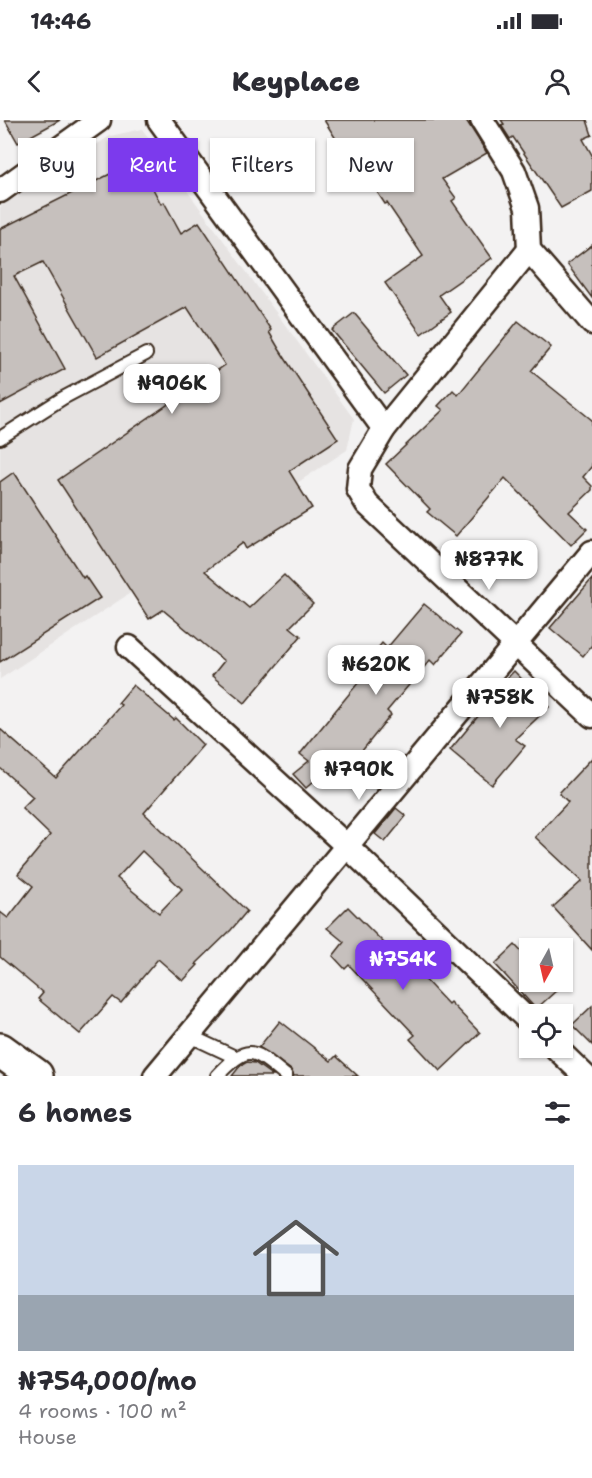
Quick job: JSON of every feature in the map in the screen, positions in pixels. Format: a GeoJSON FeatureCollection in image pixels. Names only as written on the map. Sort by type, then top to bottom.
{"type":"FeatureCollection","features":[{"type":"Feature","properties":{"kind":"main road"},"geometry":{"type":"LineString","coordinates":[[0,1050],[36,1076]]}},
{"type":"Feature","properties":{"kind":"street"},"geometry":{"type":"LineString","coordinates":[[0,191],[99,120]]}},
{"type":"Feature","properties":{"kind":"street"},"geometry":{"type":"LineString","coordinates":[[159,120],[384,429]]}},
{"type":"Feature","properties":{"kind":"street"},"geometry":{"type":"LineString","coordinates":[[482,120],[514,171],[527,208],[529,250],[592,323]]}},
{"type":"Feature","properties":{"kind":"street"},"geometry":{"type":"LineString","coordinates":[[529,250],[384,429],[360,469],[358,489],[367,504],[592,716]]}},
{"type":"Feature","properties":{"kind":"street"},"geometry":{"type":"LineString","coordinates":[[155,1076],[592,552]]}},
{"type":"Feature","properties":{"kind":"street"},"geometry":{"type":"LineString","coordinates":[[129,647],[348,847],[519,1011]]}},
{"type":"Feature","properties":{"kind":"street"},"geometry":{"type":"LineString","coordinates":[[566,1058],[585,1076]]}},
{"type":"Feature","properties":{"kind":"lane"},"geometry":{"type":"LineString","coordinates":[[0,438],[63,398],[146,354]]}},
{"type":"Feature","properties":{"kind":"lane"},"geometry":{"type":"LineString","coordinates":[[189,1035],[235,1057]]}},
{"type":"Feature","properties":{"kind":"lane"},"geometry":{"type":"LineString","coordinates":[[217,1076],[235,1057],[246,1052],[258,1053],[286,1076]]}},
{"type":"Feature","properties":{"kind":"shaded area"},"geometry":{"type":"Polygon","coordinates":[[[142,129],[149,138],[108,138],[108,192],[188,192],[354,419],[347,450],[0,679],[0,207],[23,192],[96,192],[96,145],[110,136],[142,129]]]}},
{"type":"Feature","properties":{"kind":"building"},"geometry":{"type":"Polygon","coordinates":[[[5,120],[60,120],[27,138],[18,138],[18,143],[5,120]]]}},
{"type":"Feature","properties":{"kind":"building"},"geometry":{"type":"Polygon","coordinates":[[[324,120],[466,120],[487,153],[442,179],[456,198],[452,201],[492,258],[439,295],[451,312],[421,334],[385,283],[423,256],[377,192],[414,192],[414,138],[335,138],[324,120]]]}},
{"type":"Feature","properties":{"kind":"building"},"geometry":{"type":"Polygon","coordinates":[[[501,120],[587,120],[592,135],[583,139],[592,155],[592,191],[561,208],[513,137],[510,139],[501,125],[504,124],[501,120]]]}},
{"type":"Feature","properties":{"kind":"building"},"geometry":{"type":"Polygon","coordinates":[[[108,175],[108,192],[155,192],[161,204],[164,202],[181,233],[199,222],[271,330],[269,332],[279,349],[338,439],[289,471],[312,508],[246,549],[243,543],[205,571],[249,608],[284,575],[313,604],[290,627],[301,636],[245,703],[212,676],[224,661],[163,610],[149,619],[58,480],[225,365],[187,307],[97,357],[43,262],[14,276],[65,369],[0,404],[0,229],[74,192],[96,192],[96,181],[108,175]]]}},
{"type":"Feature","properties":{"kind":"building"},"geometry":{"type":"Polygon","coordinates":[[[592,245],[592,298],[567,264],[592,245]]]}},
{"type":"Feature","properties":{"kind":"building"},"geometry":{"type":"Polygon","coordinates":[[[354,313],[406,375],[384,393],[332,330],[354,313]]]}},
{"type":"Feature","properties":{"kind":"building"},"geometry":{"type":"Polygon","coordinates":[[[518,321],[551,347],[531,371],[592,420],[592,466],[583,477],[592,486],[592,490],[569,512],[587,529],[571,545],[505,478],[456,536],[427,512],[430,509],[386,464],[443,410],[438,406],[453,390],[458,395],[518,321]]]}},
{"type":"Feature","properties":{"kind":"building"},"geometry":{"type":"Polygon","coordinates":[[[14,472],[83,578],[85,576],[100,598],[0,662],[0,482],[14,472]]]}},
{"type":"Feature","properties":{"kind":"building"},"geometry":{"type":"Polygon","coordinates":[[[592,579],[592,645],[583,656],[550,628],[592,579]]]}},
{"type":"Feature","properties":{"kind":"building"},"geometry":{"type":"Polygon","coordinates":[[[424,604],[461,634],[435,665],[430,660],[387,711],[391,715],[336,783],[323,773],[306,788],[293,774],[309,761],[300,754],[363,677],[357,673],[382,643],[387,648],[424,604]]]}},
{"type":"Feature","properties":{"kind":"building"},"geometry":{"type":"Polygon","coordinates":[[[514,671],[549,707],[515,739],[525,746],[492,785],[450,750],[489,703],[486,700],[514,671]]]}},
{"type":"Feature","properties":{"kind":"building"},"geometry":{"type":"Polygon","coordinates":[[[133,685],[174,720],[176,718],[203,745],[144,813],[247,911],[196,964],[198,965],[183,981],[158,959],[121,1003],[113,997],[80,1034],[38,999],[43,993],[0,957],[0,912],[8,918],[33,886],[18,874],[50,835],[22,808],[33,797],[0,768],[0,729],[56,778],[121,705],[118,703],[133,685]],[[142,851],[117,878],[159,913],[182,889],[142,851]]]}},
{"type":"Feature","properties":{"kind":"building"},"geometry":{"type":"Polygon","coordinates":[[[592,758],[592,950],[553,907],[582,881],[535,837],[568,802],[559,793],[592,758]]]}},
{"type":"Feature","properties":{"kind":"building"},"geometry":{"type":"Polygon","coordinates":[[[396,808],[406,816],[385,842],[375,834],[396,808]]]}},
{"type":"Feature","properties":{"kind":"building"},"geometry":{"type":"Polygon","coordinates":[[[348,907],[400,959],[403,956],[448,1004],[450,1002],[480,1033],[440,1071],[410,1039],[415,1035],[349,965],[345,969],[333,956],[344,942],[327,928],[348,907]]]}},
{"type":"Feature","properties":{"kind":"building"},"geometry":{"type":"Polygon","coordinates":[[[515,945],[519,949],[519,990],[495,964],[515,945]]]}},
{"type":"Feature","properties":{"kind":"building"},"geometry":{"type":"Polygon","coordinates":[[[521,992],[555,992],[542,1004],[531,1004],[521,992]]]}},
{"type":"Feature","properties":{"kind":"building"},"geometry":{"type":"Polygon","coordinates":[[[592,1006],[592,1045],[573,1026],[592,1006]]]}},
{"type":"Feature","properties":{"kind":"building"},"geometry":{"type":"Polygon","coordinates":[[[280,1021],[331,1061],[336,1056],[358,1076],[294,1076],[291,1070],[259,1047],[280,1021]]]}},
{"type":"Feature","properties":{"kind":"building"},"geometry":{"type":"Polygon","coordinates":[[[247,1062],[255,1063],[273,1076],[232,1076],[240,1066],[247,1062]]]}}]}
